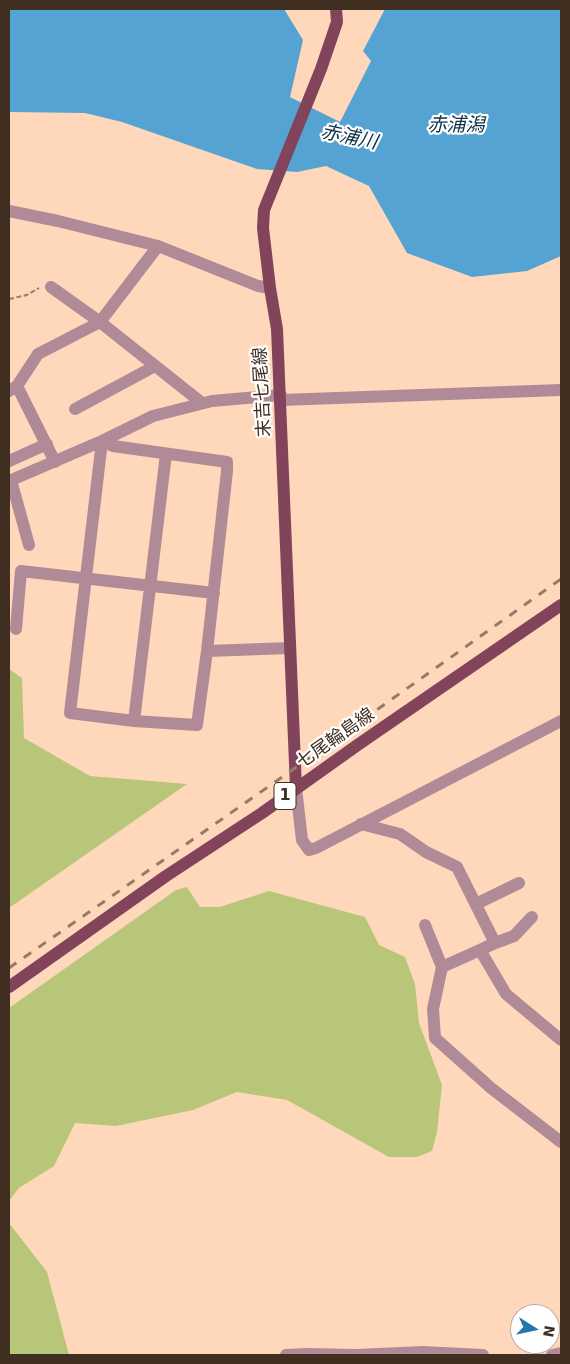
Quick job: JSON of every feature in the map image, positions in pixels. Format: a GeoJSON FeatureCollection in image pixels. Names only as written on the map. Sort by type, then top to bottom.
{"type":"FeatureCollection","features":[{"type":"Feature","properties":{"kind":"main road","name":"末吉七尾線"},"geometry":{"type":"LineString","coordinates":[[296,788],[277,329],[263,228],[264,210],[321,69],[337,22],[336,9]]}},
{"type":"Feature","properties":{"kind":"main road","name":"七尾輪島線"},"geometry":{"type":"LineString","coordinates":[[9,987],[166,876],[262,812],[561,605]]}},
{"type":"Feature","properties":{"kind":"street"},"geometry":{"type":"LineString","coordinates":[[9,211],[158,246],[258,286],[270,288]]}},
{"type":"Feature","properties":{"kind":"street"},"geometry":{"type":"LineString","coordinates":[[55,462],[47,444],[13,389],[38,354],[100,322],[158,246]]}},
{"type":"Feature","properties":{"kind":"street"},"geometry":{"type":"LineString","coordinates":[[51,287],[100,322],[202,403]]}},
{"type":"Feature","properties":{"kind":"street"},"geometry":{"type":"LineString","coordinates":[[74,409],[155,366]]}},
{"type":"Feature","properties":{"kind":"street"},"geometry":{"type":"LineString","coordinates":[[29,545],[10,481],[102,441],[153,416],[212,401],[281,397],[561,390]]}},
{"type":"Feature","properties":{"kind":"street"},"geometry":{"type":"LineString","coordinates":[[102,441],[113,446],[227,462],[228,471],[197,726],[70,713],[102,441]]}},
{"type":"Feature","properties":{"kind":"street"},"geometry":{"type":"LineString","coordinates":[[9,461],[47,444]]}},
{"type":"Feature","properties":{"kind":"street"},"geometry":{"type":"LineString","coordinates":[[134,721],[166,454]]}},
{"type":"Feature","properties":{"kind":"street"},"geometry":{"type":"LineString","coordinates":[[16,628],[21,571],[214,592]]}},
{"type":"Feature","properties":{"kind":"street"},"geometry":{"type":"LineString","coordinates":[[207,651],[290,648]]}},
{"type":"Feature","properties":{"kind":"street"},"geometry":{"type":"LineString","coordinates":[[296,788],[302,840],[309,850],[561,721]]}},
{"type":"Feature","properties":{"kind":"street"},"geometry":{"type":"LineString","coordinates":[[361,824],[400,834],[426,852],[457,867],[495,943]]}},
{"type":"Feature","properties":{"kind":"street"},"geometry":{"type":"LineString","coordinates":[[476,904],[519,883]]}},
{"type":"Feature","properties":{"kind":"street"},"geometry":{"type":"LineString","coordinates":[[442,967],[514,936],[532,917]]}},
{"type":"Feature","properties":{"kind":"street"},"geometry":{"type":"LineString","coordinates":[[425,925],[442,967],[433,1010],[435,1038],[491,1088],[561,1142]]}},
{"type":"Feature","properties":{"kind":"street"},"geometry":{"type":"LineString","coordinates":[[480,950],[506,994],[561,1040]]}},
{"type":"Feature","properties":{"kind":"street"},"geometry":{"type":"LineString","coordinates":[[286,1355],[356,1355],[423,1352],[483,1355]]}},
{"type":"Feature","properties":{"kind":"street"},"geometry":{"type":"LineString","coordinates":[[552,1355],[561,1353]]}},
{"type":"Feature","properties":{"kind":"path"},"geometry":{"type":"LineString","coordinates":[[9,299],[40,288],[51,287]]}},
{"type":"Feature","properties":{"kind":"green space"},"geometry":{"type":"Polygon","coordinates":[[[9,669],[22,678],[24,738],[90,776],[187,784],[9,908],[9,669]]]}},
{"type":"Feature","properties":{"kind":"green space"},"geometry":{"type":"Polygon","coordinates":[[[187,887],[200,907],[220,907],[269,891],[365,917],[379,945],[405,957],[415,984],[419,1023],[442,1085],[437,1132],[432,1151],[417,1157],[389,1157],[287,1100],[237,1092],[193,1110],[116,1126],[75,1123],[54,1166],[19,1188],[9,1201],[9,1008],[176,890],[187,887]]]}},
{"type":"Feature","properties":{"kind":"green space"},"geometry":{"type":"Polygon","coordinates":[[[9,1223],[47,1272],[69,1355],[9,1355],[9,1223]]]}},
{"type":"Feature","properties":{"kind":"water","name":"赤浦潟"},"geometry":{"type":"Polygon","coordinates":[[[9,9],[284,9],[303,40],[290,97],[340,122],[371,61],[363,51],[385,9],[561,9],[561,256],[527,271],[472,277],[407,253],[369,186],[326,166],[297,172],[257,169],[122,122],[85,113],[9,112],[9,9]]]}},
{"type":"Feature","properties":{"kind":"railway"},"geometry":{"type":"LineString","coordinates":[[9,968],[561,579]]}},
{"type":"Feature","properties":{"kind":"water label","name":"赤浦川"},"geometry":{"type":"Point","coordinates":[349,138]}}]}
